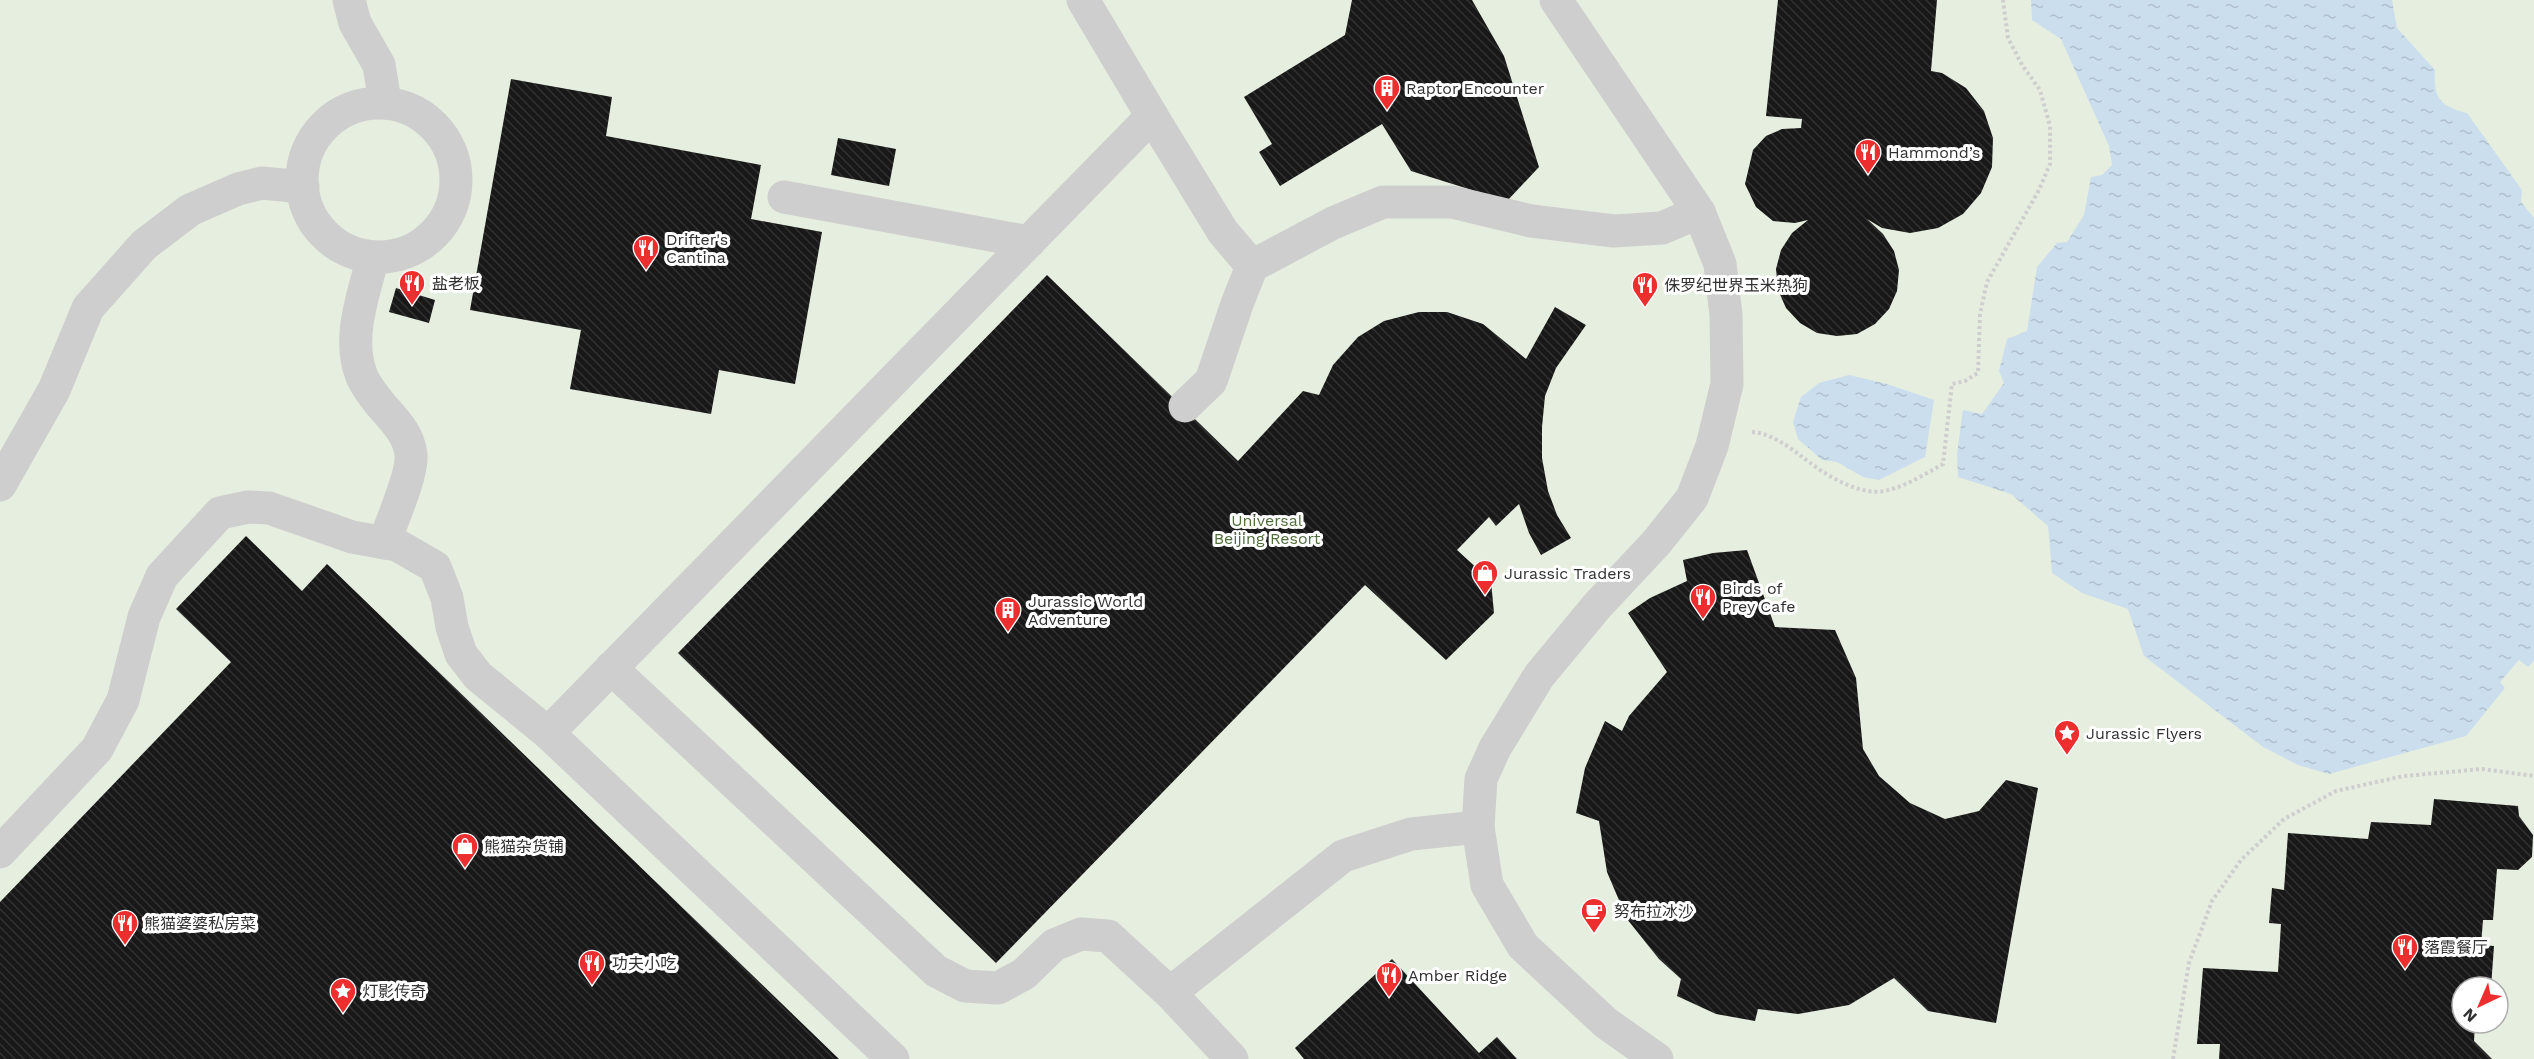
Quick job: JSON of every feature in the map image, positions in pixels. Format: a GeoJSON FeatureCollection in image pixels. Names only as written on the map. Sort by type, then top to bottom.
{"type":"FeatureCollection","features":[{"type":"Feature","properties":{"kind":"street"},"geometry":{"type":"LineString","coordinates":[[349,0],[355,23],[379,65],[385,102]]}},
{"type":"Feature","properties":{"kind":"street"},"geometry":{"type":"LineString","coordinates":[[1083,0],[1223,232],[1252,266]]}},
{"type":"Feature","properties":{"kind":"street"},"geometry":{"type":"LineString","coordinates":[[1556,0],[1699,212],[1720,264],[1726,315],[1727,384],[1713,446],[1692,498],[1656,543],[1597,606],[1539,676],[1495,748],[1481,779],[1478,826],[1487,885],[1523,946],[1606,1023],[1657,1059]]}},
{"type":"Feature","properties":{"kind":"street"},"geometry":{"type":"LineString","coordinates":[[385,102],[410,108],[432,122],[448,143],[456,167],[456,194],[448,218],[432,238],[409,252],[384,258],[358,255],[334,243],[317,225],[305,203],[302,178],[306,153],[318,131],[337,114],[360,104],[385,102]]}},
{"type":"Feature","properties":{"kind":"street"},"geometry":{"type":"LineString","coordinates":[[548,733],[1152,116]]}},
{"type":"Feature","properties":{"kind":"street"},"geometry":{"type":"LineString","coordinates":[[0,485],[54,390],[88,308],[144,244],[190,210],[238,189],[262,183],[303,187]]}},
{"type":"Feature","properties":{"kind":"street"},"geometry":{"type":"LineString","coordinates":[[784,197],[1029,242]]}},
{"type":"Feature","properties":{"kind":"street"},"geometry":{"type":"LineString","coordinates":[[1185,406],[1211,381],[1252,266],[1333,223],[1383,201],[1452,202],[1531,221],[1614,231],[1662,228],[1699,212]]}},
{"type":"Feature","properties":{"kind":"street"},"geometry":{"type":"LineString","coordinates":[[374,257],[359,314],[356,353],[361,376],[402,429],[411,456],[403,492],[384,543]]}},
{"type":"Feature","properties":{"kind":"street"},"geometry":{"type":"LineString","coordinates":[[0,852],[98,749],[123,700],[144,617],[162,576],[220,513],[248,507],[269,508],[352,537],[397,545],[435,567],[447,598],[460,654],[478,676],[548,733],[893,1059]]}},
{"type":"Feature","properties":{"kind":"street"},"geometry":{"type":"LineString","coordinates":[[611,668],[936,971],[965,986],[998,988],[1024,974],[1054,945],[1081,934],[1108,936],[1170,993],[1232,1059]]}},
{"type":"Feature","properties":{"kind":"street"},"geometry":{"type":"LineString","coordinates":[[1170,993],[1343,856],[1411,834],[1478,826]]}},
{"type":"Feature","properties":{"kind":"path"},"geometry":{"type":"LineString","coordinates":[[1716,430],[1762,433],[1793,450],[1822,472],[1852,487],[1882,491],[1914,480],[1943,464],[1952,384],[1965,381],[1978,373],[1980,314],[1988,282],[2003,250],[2039,190],[2050,164],[2050,126],[2040,90],[2022,65],[2007,38],[2003,0]]}},
{"type":"Feature","properties":{"kind":"path"},"geometry":{"type":"LineString","coordinates":[[2174,1059],[2189,963],[2212,902],[2241,860],[2284,819],[2336,791],[2404,776],[2482,769],[2534,776]]}},
{"type":"Feature","properties":{"kind":"green space","name":"Universal Beijing Resort"},"geometry":{"type":"Polygon","coordinates":[[[0,0],[2534,0],[2534,1059],[0,1059],[0,0]]]}},
{"type":"Feature","properties":{"kind":"water"},"geometry":{"type":"Polygon","coordinates":[[[2031,0],[2392,0],[2397,28],[2435,70],[2435,88],[2440,99],[2444,104],[2467,113],[2522,190],[2521,202],[2534,218],[2534,661],[2528,667],[2519,660],[2500,682],[2505,688],[2466,736],[2329,774],[2298,765],[2263,747],[2144,656],[2128,609],[2082,593],[2052,573],[2048,526],[2011,494],[1958,477],[1957,453],[1963,410],[1982,414],[2004,383],[1999,371],[2007,339],[2027,331],[2037,267],[2057,243],[2067,242],[2084,215],[2091,177],[2102,175],[2112,165],[2109,146],[2061,39],[2032,20],[2031,0]]]}},
{"type":"Feature","properties":{"kind":"water"},"geometry":{"type":"Polygon","coordinates":[[[1849,375],[1887,384],[1934,400],[1925,457],[1879,480],[1863,477],[1837,462],[1822,460],[1798,439],[1793,422],[1801,397],[1819,383],[1849,375]]]}},
{"type":"Feature","properties":{"kind":"building","name":"Raptor Encounter"},"geometry":{"type":"Polygon","coordinates":[[[1352,0],[1472,0],[1504,56],[1539,167],[1507,201],[1411,171],[1382,124],[1280,186],[1259,152],[1272,144],[1244,97],[1345,35],[1352,0]]]}},
{"type":"Feature","properties":{"kind":"building","name":"Hammond’s"},"geometry":{"type":"Polygon","coordinates":[[[1778,0],[1937,0],[1931,71],[1942,73],[1966,88],[1984,111],[1993,138],[1992,167],[1981,193],[1963,214],[1938,228],[1910,233],[1882,228],[1867,219],[1883,234],[1894,251],[1899,270],[1897,291],[1889,309],[1875,324],[1857,334],[1837,336],[1817,333],[1800,323],[1786,308],[1778,290],[1776,269],[1781,250],[1792,233],[1808,220],[1795,223],[1773,221],[1756,207],[1745,184],[1753,150],[1766,136],[1782,129],[1801,128],[1802,119],[1766,116],[1778,0]]]}},
{"type":"Feature","properties":{"kind":"building","name":"Drifter's Cantina"},"geometry":{"type":"Polygon","coordinates":[[[511,79],[612,97],[606,136],[761,165],[751,219],[822,232],[795,384],[719,370],[711,414],[570,389],[581,330],[470,310],[511,79]]]}},
{"type":"Feature","properties":{"kind":"building"},"geometry":{"type":"Polygon","coordinates":[[[838,138],[896,149],[889,186],[831,175],[838,138]]]}},
{"type":"Feature","properties":{"kind":"building","name":"Jurassic World Adventure"},"geometry":{"type":"Polygon","coordinates":[[[1047,275],[1238,461],[1303,391],[1319,395],[1333,365],[1358,337],[1384,321],[1419,312],[1447,312],[1483,324],[1526,359],[1555,307],[1586,325],[1556,368],[1545,396],[1542,427],[1542,458],[1548,491],[1557,515],[1571,538],[1541,555],[1529,533],[1519,504],[1496,526],[1489,517],[1457,550],[1491,581],[1494,613],[1446,660],[1365,585],[996,963],[678,653],[1047,275]]]}},
{"type":"Feature","properties":{"kind":"building","name":"盐老板"},"geometry":{"type":"Polygon","coordinates":[[[396,288],[435,300],[429,323],[389,312],[396,288]]]}},
{"type":"Feature","properties":{"kind":"building"},"geometry":{"type":"Polygon","coordinates":[[[246,536],[302,591],[327,564],[839,1059],[0,1059],[0,902],[231,662],[176,609],[246,536]]]}},
{"type":"Feature","properties":{"kind":"building"},"geometry":{"type":"Polygon","coordinates":[[[1747,550],[1775,627],[1835,630],[1856,678],[1863,749],[1879,776],[1910,803],[1945,819],[1979,811],[2006,780],[2038,788],[1996,1023],[1928,1011],[1894,978],[1849,1005],[1798,1014],[1758,1009],[1755,1021],[1716,1014],[1677,996],[1681,979],[1659,959],[1627,919],[1607,872],[1599,821],[1576,813],[1585,768],[1605,721],[1622,731],[1629,716],[1667,672],[1628,613],[1650,598],[1687,581],[1683,560],[1713,553],[1747,550]]]}},
{"type":"Feature","properties":{"kind":"building"},"geometry":{"type":"Polygon","coordinates":[[[2434,799],[2518,806],[2519,816],[2533,835],[2532,857],[2518,870],[2497,869],[2493,920],[2483,920],[2481,945],[2494,946],[2492,975],[2450,975],[2450,1035],[2474,1035],[2474,1041],[2492,1059],[2219,1059],[2220,1044],[2197,1044],[2203,968],[2278,972],[2281,924],[2269,923],[2272,888],[2284,890],[2288,833],[2368,839],[2371,822],[2431,825],[2434,799]]]}},
{"type":"Feature","properties":{"kind":"building","name":"Amber Ridge"},"geometry":{"type":"Polygon","coordinates":[[[1392,959],[1479,1053],[1497,1037],[1517,1059],[1304,1059],[1295,1048],[1392,959]]]}},
{"type":"Feature","properties":{"kind":"place","name":"Raptor Encounter"},"geometry":{"type":"Point","coordinates":[1387,111]}},
{"type":"Feature","properties":{"kind":"place","name":"Hammond’s"},"geometry":{"type":"Point","coordinates":[1868,175]}},
{"type":"Feature","properties":{"kind":"place","name":"Drifter's Cantina"},"geometry":{"type":"Point","coordinates":[646,271]}},
{"type":"Feature","properties":{"kind":"place","name":"盐老板"},"geometry":{"type":"Point","coordinates":[412,306]}},
{"type":"Feature","properties":{"kind":"place","name":"侏罗纪世界玉米热狗"},"geometry":{"type":"Point","coordinates":[1645,308]}},
{"type":"Feature","properties":{"kind":"place","name":"Jurassic Traders"},"geometry":{"type":"Point","coordinates":[1485,596]}},
{"type":"Feature","properties":{"kind":"place","name":"Birds of Prey Cafe"},"geometry":{"type":"Point","coordinates":[1703,620]}},
{"type":"Feature","properties":{"kind":"place","name":"Jurassic World Adventure"},"geometry":{"type":"Point","coordinates":[1008,633]}},
{"type":"Feature","properties":{"kind":"place","name":"Jurassic Flyers"},"geometry":{"type":"Point","coordinates":[2067,756]}},
{"type":"Feature","properties":{"kind":"place","name":"熊猫杂货铺"},"geometry":{"type":"Point","coordinates":[465,869]}},
{"type":"Feature","properties":{"kind":"place","name":"努布拉冰沙"},"geometry":{"type":"Point","coordinates":[1594,934]}},
{"type":"Feature","properties":{"kind":"place","name":"熊猫婆婆私房菜"},"geometry":{"type":"Point","coordinates":[125,946]}},
{"type":"Feature","properties":{"kind":"place","name":"落霞餐厅"},"geometry":{"type":"Point","coordinates":[2405,970]}},
{"type":"Feature","properties":{"kind":"place","name":"功夫小吃"},"geometry":{"type":"Point","coordinates":[592,986]}},
{"type":"Feature","properties":{"kind":"place","name":"Amber Ridge"},"geometry":{"type":"Point","coordinates":[1389,998]}},
{"type":"Feature","properties":{"kind":"place","name":"灯影传奇"},"geometry":{"type":"Point","coordinates":[343,1014]}}]}
